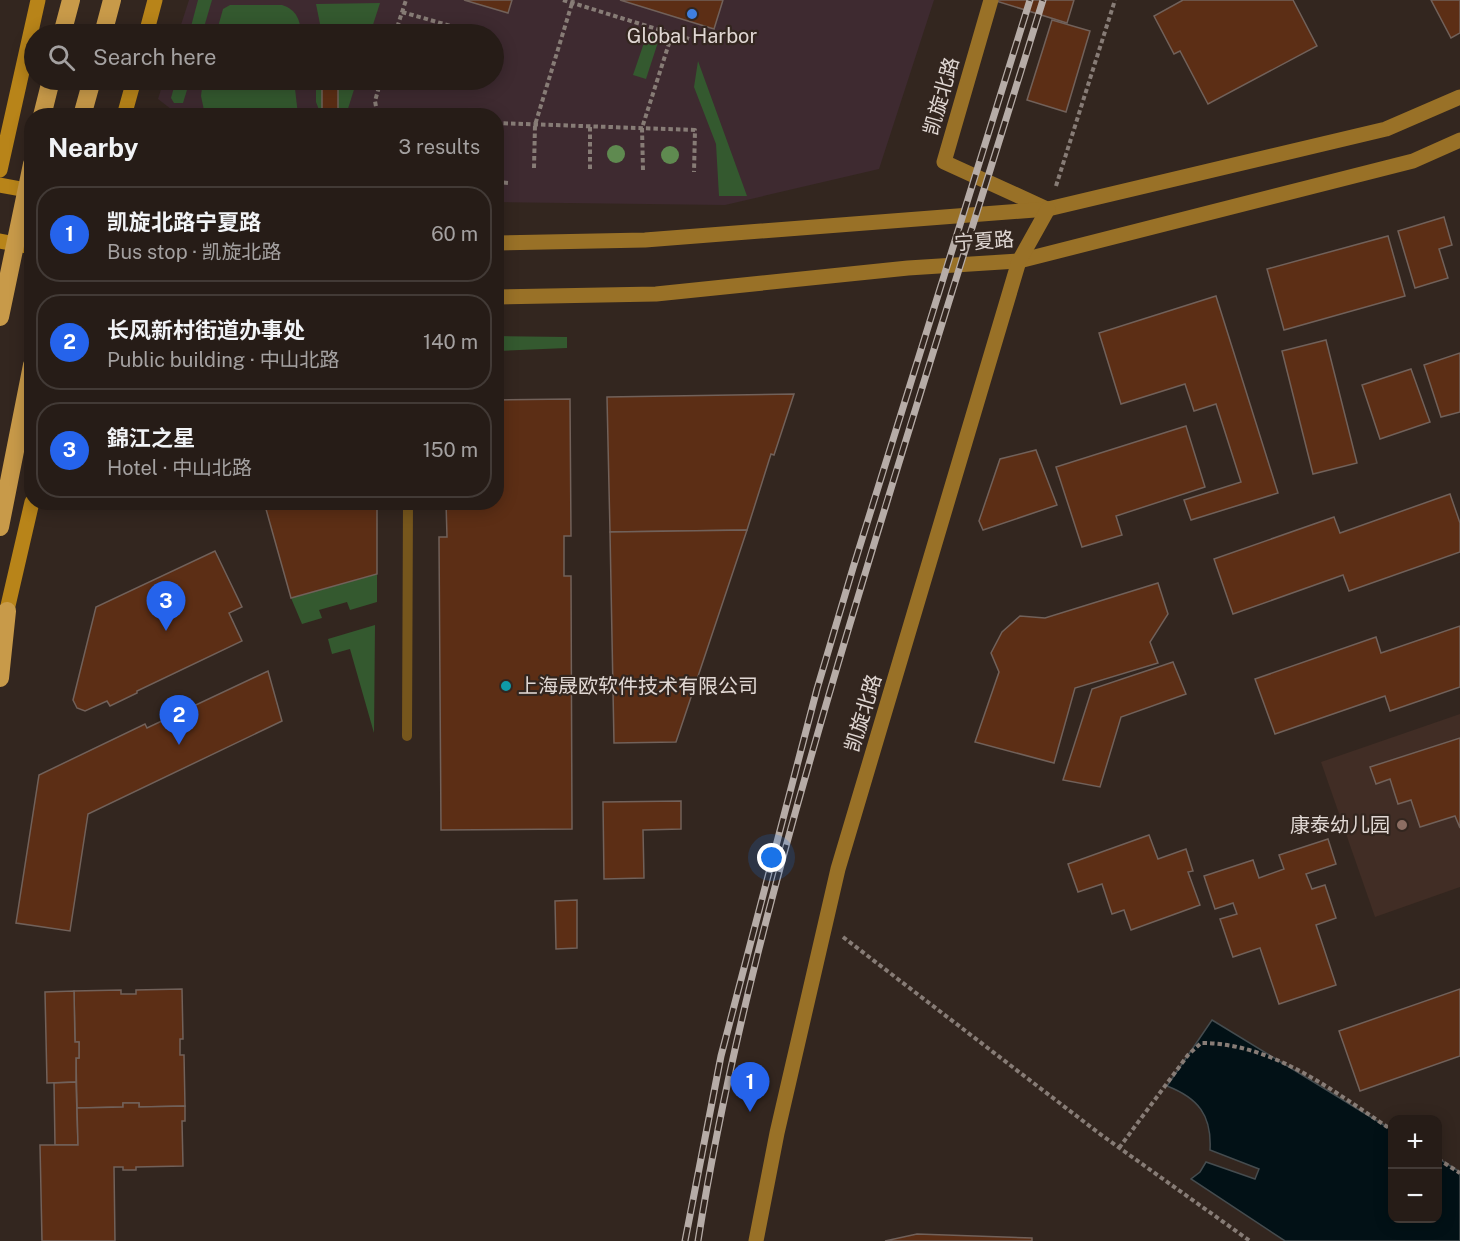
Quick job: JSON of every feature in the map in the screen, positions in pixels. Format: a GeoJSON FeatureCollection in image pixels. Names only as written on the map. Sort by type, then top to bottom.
{"type":"FeatureCollection","features":[{"type":"Feature","properties":{"kind":"highway"},"geometry":{"type":"LineString","coordinates":[[65,24],[71,0]]}},
{"type":"Feature","properties":{"kind":"highway"},"geometry":{"type":"LineString","coordinates":[[106,24],[112,0]]}},
{"type":"Feature","properties":{"kind":"highway"},"geometry":{"type":"LineString","coordinates":[[44,108],[48,90]]}},
{"type":"Feature","properties":{"kind":"highway"},"geometry":{"type":"LineString","coordinates":[[84,108],[89,90]]}},
{"type":"Feature","properties":{"kind":"highway"},"geometry":{"type":"LineString","coordinates":[[0,317],[24,202]]}},
{"type":"Feature","properties":{"kind":"highway"},"geometry":{"type":"LineString","coordinates":[[0,527],[24,406]]}},
{"type":"Feature","properties":{"kind":"highway"},"geometry":{"type":"LineString","coordinates":[[0,678],[7,611]]}},
{"type":"Feature","properties":{"kind":"main road"},"geometry":{"type":"LineString","coordinates":[[33,24],[38,0]]}},
{"type":"Feature","properties":{"kind":"main road"},"geometry":{"type":"LineString","coordinates":[[149,24],[155,0]]}},
{"type":"Feature","properties":{"kind":"main road","name":"凯旋北路"},"geometry":{"type":"LineString","coordinates":[[756,1241],[777,1133],[838,870],[1020,261],[1048,209],[944,162],[991,0]]}},
{"type":"Feature","properties":{"kind":"main road"},"geometry":{"type":"LineString","coordinates":[[0,170],[24,63]]}},
{"type":"Feature","properties":{"kind":"main road"},"geometry":{"type":"LineString","coordinates":[[126,108],[131,90]]}},
{"type":"Feature","properties":{"kind":"main road","name":"宁夏路"},"geometry":{"type":"LineString","coordinates":[[504,243],[645,240],[1048,209],[1386,129],[1460,97]]}},
{"type":"Feature","properties":{"kind":"main road","name":"宁夏路"},"geometry":{"type":"LineString","coordinates":[[504,297],[656,294],[908,267],[1020,261],[1413,160],[1460,140]]}},
{"type":"Feature","properties":{"kind":"main road"},"geometry":{"type":"LineString","coordinates":[[0,185],[24,190]]}},
{"type":"Feature","properties":{"kind":"main road"},"geometry":{"type":"LineString","coordinates":[[0,241],[24,246]]}},
{"type":"Feature","properties":{"kind":"main road"},"geometry":{"type":"LineString","coordinates":[[0,640],[30,510]]}},
{"type":"Feature","properties":{"kind":"lane"},"geometry":{"type":"LineString","coordinates":[[407,736],[408,510]]}},
{"type":"Feature","properties":{"kind":"path"},"geometry":{"type":"LineString","coordinates":[[398,24],[406,0]]}},
{"type":"Feature","properties":{"kind":"path"},"geometry":{"type":"LineString","coordinates":[[563,0],[573,1],[689,39]]}},
{"type":"Feature","properties":{"kind":"path"},"geometry":{"type":"LineString","coordinates":[[1048,209],[1115,0]]}},
{"type":"Feature","properties":{"kind":"path"},"geometry":{"type":"LineString","coordinates":[[534,168],[535,125],[573,1]]}},
{"type":"Feature","properties":{"kind":"path"},"geometry":{"type":"LineString","coordinates":[[402,12],[444,24]]}},
{"type":"Feature","properties":{"kind":"path"},"geometry":{"type":"LineString","coordinates":[[643,170],[642,128],[672,34]]}},
{"type":"Feature","properties":{"kind":"path"},"geometry":{"type":"LineString","coordinates":[[376,108],[375,101],[378,90]]}},
{"type":"Feature","properties":{"kind":"path"},"geometry":{"type":"LineString","coordinates":[[504,123],[695,130],[694,172]]}},
{"type":"Feature","properties":{"kind":"path"},"geometry":{"type":"LineString","coordinates":[[590,169],[591,126]]}},
{"type":"Feature","properties":{"kind":"path"},"geometry":{"type":"LineString","coordinates":[[504,183],[509,183]]}},
{"type":"Feature","properties":{"kind":"path"},"geometry":{"type":"LineString","coordinates":[[826,924],[1119,1148],[1250,1241]]}},
{"type":"Feature","properties":{"kind":"path"},"geometry":{"type":"LineString","coordinates":[[1119,1148],[1188,1055],[1201,1043],[1222,1043],[1294,1066],[1388,1127]]}},
{"type":"Feature","properties":{"kind":"path"},"geometry":{"type":"LineString","coordinates":[[1442,1162],[1460,1173]]}},
{"type":"Feature","properties":{"kind":"shaded area"},"geometry":{"type":"Polygon","coordinates":[[[189,0],[934,0],[879,169],[725,205],[504,202],[504,108],[170,108],[158,99],[161,90],[504,90],[504,24],[181,24],[189,0]]]}},
{"type":"Feature","properties":{"kind":"shaded area","name":"康泰幼儿园"},"geometry":{"type":"Polygon","coordinates":[[[1460,714],[1460,887],[1375,917],[1321,762],[1460,714]]]}},
{"type":"Feature","properties":{"kind":"shaded area"},"geometry":{"type":"Polygon","coordinates":[[[1212,1020],[1388,1128],[1388,1223],[1442,1223],[1442,1161],[1460,1172],[1460,1241],[1285,1241],[1191,1179],[1200,1172],[1206,1162],[1255,1179],[1259,1169],[1210,1150],[1208,1127],[1201,1109],[1187,1096],[1167,1086],[1212,1020]]]}},
{"type":"Feature","properties":{"kind":"green space"},"geometry":{"type":"Polygon","coordinates":[[[198,0],[212,0],[205,24],[192,24],[198,0]]]}},
{"type":"Feature","properties":{"kind":"green space"},"geometry":{"type":"Polygon","coordinates":[[[380,3],[373,24],[320,24],[316,4],[380,3]]]}},
{"type":"Feature","properties":{"kind":"green space"},"geometry":{"type":"Polygon","coordinates":[[[230,5],[282,5],[297,16],[300,24],[219,24],[223,9],[230,5]]]}},
{"type":"Feature","properties":{"kind":"green space"},"geometry":{"type":"Polygon","coordinates":[[[647,34],[659,39],[646,79],[633,75],[647,34]]]}},
{"type":"Feature","properties":{"kind":"green space"},"geometry":{"type":"Polygon","coordinates":[[[698,61],[747,196],[719,196],[716,144],[694,87],[698,61]]]}},
{"type":"Feature","properties":{"kind":"green space"},"geometry":{"type":"Polygon","coordinates":[[[173,90],[187,90],[183,103],[174,103],[171,98],[173,90]]]}},
{"type":"Feature","properties":{"kind":"green space"},"geometry":{"type":"Polygon","coordinates":[[[202,90],[295,90],[297,108],[204,108],[202,90]]]}},
{"type":"Feature","properties":{"kind":"green space"},"geometry":{"type":"Polygon","coordinates":[[[316,90],[329,90],[337,108],[318,108],[316,90]]]}},
{"type":"Feature","properties":{"kind":"green space"},"geometry":{"type":"Polygon","coordinates":[[[338,90],[354,90],[348,108],[338,108],[338,90]]]}},
{"type":"Feature","properties":{"kind":"green space"},"geometry":{"type":"Polygon","coordinates":[[[504,336],[567,337],[567,348],[504,351],[504,336]]]}},
{"type":"Feature","properties":{"kind":"green space"},"geometry":{"type":"Polygon","coordinates":[[[377,574],[377,602],[350,610],[347,602],[319,610],[322,618],[302,624],[291,598],[377,574]]]}},
{"type":"Feature","properties":{"kind":"green space"},"geometry":{"type":"Polygon","coordinates":[[[375,625],[374,733],[350,649],[332,654],[328,639],[375,625]]]}},
{"type":"Feature","properties":{"kind":"building"},"geometry":{"type":"Polygon","coordinates":[[[464,0],[512,0],[508,13],[464,0]]]}},
{"type":"Feature","properties":{"kind":"building","name":"Global Harbor"},"geometry":{"type":"Polygon","coordinates":[[[620,0],[723,0],[714,29],[620,0]]]}},
{"type":"Feature","properties":{"kind":"building"},"geometry":{"type":"Polygon","coordinates":[[[993,0],[1074,0],[1067,23],[993,0]]]}},
{"type":"Feature","properties":{"kind":"building"},"geometry":{"type":"Polygon","coordinates":[[[1183,0],[1293,0],[1317,46],[1208,104],[1180,51],[1174,54],[1154,16],[1183,0]]]}},
{"type":"Feature","properties":{"kind":"building"},"geometry":{"type":"Polygon","coordinates":[[[1431,0],[1460,0],[1460,33],[1451,38],[1431,0]]]}},
{"type":"Feature","properties":{"kind":"building"},"geometry":{"type":"Polygon","coordinates":[[[1052,20],[1090,31],[1066,112],[1027,100],[1052,20]]]}},
{"type":"Feature","properties":{"kind":"building"},"geometry":{"type":"Polygon","coordinates":[[[322,90],[338,90],[338,108],[322,108],[322,90]]]}},
{"type":"Feature","properties":{"kind":"building"},"geometry":{"type":"Polygon","coordinates":[[[1444,217],[1452,245],[1439,249],[1448,278],[1415,288],[1398,231],[1444,217]]]}},
{"type":"Feature","properties":{"kind":"building"},"geometry":{"type":"Polygon","coordinates":[[[1388,236],[1405,296],[1284,330],[1267,269],[1388,236]]]}},
{"type":"Feature","properties":{"kind":"building"},"geometry":{"type":"Polygon","coordinates":[[[1216,296],[1278,493],[1191,520],[1184,500],[1241,482],[1216,404],[1194,411],[1185,384],[1121,404],[1099,333],[1216,296]]]}},
{"type":"Feature","properties":{"kind":"building"},"geometry":{"type":"Polygon","coordinates":[[[1326,340],[1357,463],[1313,474],[1282,351],[1326,340]]]}},
{"type":"Feature","properties":{"kind":"building"},"geometry":{"type":"Polygon","coordinates":[[[1460,353],[1460,412],[1441,417],[1424,365],[1460,353]]]}},
{"type":"Feature","properties":{"kind":"building"},"geometry":{"type":"Polygon","coordinates":[[[1411,369],[1430,422],[1380,439],[1362,385],[1411,369]]]}},
{"type":"Feature","properties":{"kind":"building"},"geometry":{"type":"Polygon","coordinates":[[[794,394],[774,455],[771,454],[747,530],[610,532],[607,397],[794,394]]]}},
{"type":"Feature","properties":{"kind":"building","name":"上海晟欧软件技术有限公司"},"geometry":{"type":"Polygon","coordinates":[[[570,399],[571,536],[564,536],[564,576],[571,576],[572,829],[441,830],[439,537],[447,537],[446,510],[504,510],[504,400],[570,399]]]}},
{"type":"Feature","properties":{"kind":"building"},"geometry":{"type":"Polygon","coordinates":[[[1186,426],[1205,487],[1116,516],[1122,535],[1082,547],[1056,467],[1186,426]]]}},
{"type":"Feature","properties":{"kind":"building"},"geometry":{"type":"Polygon","coordinates":[[[1036,450],[1057,505],[983,530],[979,521],[1000,459],[1036,450]]]}},
{"type":"Feature","properties":{"kind":"building"},"geometry":{"type":"Polygon","coordinates":[[[1450,494],[1460,523],[1460,552],[1349,591],[1343,575],[1233,614],[1214,559],[1334,517],[1340,533],[1450,494]]]}},
{"type":"Feature","properties":{"kind":"building"},"geometry":{"type":"Polygon","coordinates":[[[266,510],[377,510],[377,574],[291,598],[266,510]]]}},
{"type":"Feature","properties":{"kind":"building"},"geometry":{"type":"Polygon","coordinates":[[[747,530],[676,742],[614,743],[610,532],[747,530]]]}},
{"type":"Feature","properties":{"kind":"building"},"geometry":{"type":"Polygon","coordinates":[[[215,551],[242,607],[229,613],[242,641],[110,706],[107,701],[85,711],[77,708],[73,700],[96,607],[215,551]]]}},
{"type":"Feature","properties":{"kind":"building"},"geometry":{"type":"Polygon","coordinates":[[[1158,583],[1168,614],[1150,642],[1158,663],[1075,688],[1054,763],[975,742],[999,672],[991,653],[1002,632],[1020,616],[1045,618],[1158,583]]]}},
{"type":"Feature","properties":{"kind":"building"},"geometry":{"type":"Polygon","coordinates":[[[1460,626],[1460,687],[1390,711],[1385,696],[1275,734],[1255,679],[1376,637],[1381,653],[1460,626]]]}},
{"type":"Feature","properties":{"kind":"building"},"geometry":{"type":"Polygon","coordinates":[[[1173,662],[1186,694],[1121,717],[1100,787],[1063,780],[1092,689],[1173,662]]]}},
{"type":"Feature","properties":{"kind":"building"},"geometry":{"type":"Polygon","coordinates":[[[268,671],[282,721],[88,814],[70,931],[16,923],[39,775],[145,724],[147,728],[268,671]]]}},
{"type":"Feature","properties":{"kind":"building"},"geometry":{"type":"Polygon","coordinates":[[[1460,738],[1460,828],[1455,816],[1420,827],[1411,800],[1398,804],[1390,779],[1376,784],[1370,767],[1460,738]]]}},
{"type":"Feature","properties":{"kind":"building"},"geometry":{"type":"Polygon","coordinates":[[[681,801],[681,829],[643,830],[644,878],[604,879],[603,802],[681,801]]]}},
{"type":"Feature","properties":{"kind":"building"},"geometry":{"type":"Polygon","coordinates":[[[1149,835],[1158,859],[1186,849],[1193,871],[1188,872],[1200,905],[1131,930],[1124,910],[1112,914],[1102,884],[1078,892],[1068,864],[1149,835]]]}},
{"type":"Feature","properties":{"kind":"building"},"geometry":{"type":"Polygon","coordinates":[[[1328,839],[1336,864],[1306,874],[1312,889],[1325,885],[1336,918],[1316,925],[1336,985],[1279,1004],[1260,948],[1233,957],[1220,919],[1237,914],[1233,903],[1215,909],[1204,876],[1253,860],[1259,878],[1284,869],[1279,855],[1328,839]]]}},
{"type":"Feature","properties":{"kind":"building"},"geometry":{"type":"Polygon","coordinates":[[[577,900],[577,948],[556,949],[555,901],[577,900]]]}},
{"type":"Feature","properties":{"kind":"building"},"geometry":{"type":"Polygon","coordinates":[[[182,989],[183,1039],[180,1039],[180,1055],[184,1055],[185,1106],[139,1107],[139,1103],[123,1103],[123,1107],[77,1108],[76,1058],[79,1058],[79,1042],[75,1042],[74,991],[121,990],[121,994],[136,994],[136,990],[182,989]]]}},
{"type":"Feature","properties":{"kind":"building"},"geometry":{"type":"Polygon","coordinates":[[[1460,989],[1460,1056],[1360,1091],[1339,1031],[1460,989]]]}},
{"type":"Feature","properties":{"kind":"building"},"geometry":{"type":"Polygon","coordinates":[[[74,991],[75,1042],[79,1042],[76,1082],[47,1083],[45,992],[74,991]]]}},
{"type":"Feature","properties":{"kind":"building"},"geometry":{"type":"Polygon","coordinates":[[[76,1082],[78,1145],[55,1145],[54,1083],[76,1082]]]}},
{"type":"Feature","properties":{"kind":"building"},"geometry":{"type":"Polygon","coordinates":[[[123,1103],[139,1103],[139,1107],[185,1106],[185,1121],[182,1121],[183,1166],[136,1167],[136,1170],[114,1167],[115,1241],[42,1241],[40,1145],[78,1145],[77,1108],[123,1107],[123,1103]]]}},
{"type":"Feature","properties":{"kind":"building"},"geometry":{"type":"Polygon","coordinates":[[[917,1234],[1032,1238],[1032,1241],[885,1241],[917,1234]]]}},
{"type":"Feature","properties":{"kind":"railway"},"geometry":{"type":"LineString","coordinates":[[685,1241],[721,1056],[817,689],[1030,0]]}},
{"type":"Feature","properties":{"kind":"railway"},"geometry":{"type":"LineString","coordinates":[[698,1241],[724,1099],[756,959],[793,819],[884,510],[1043,0]]}},
{"type":"Feature","properties":{"kind":"place","name":"Global Harbor"},"geometry":{"type":"Point","coordinates":[692,14]}},
{"type":"Feature","properties":{"kind":"place","name":"錦江之星"},"geometry":{"type":"Point","coordinates":[166,631]}},
{"type":"Feature","properties":{"kind":"place","name":"上海晟欧软件技术有限公司"},"geometry":{"type":"Point","coordinates":[506,686]}},
{"type":"Feature","properties":{"kind":"place","name":"长风新村街道办事处"},"geometry":{"type":"Point","coordinates":[179,745]}},
{"type":"Feature","properties":{"kind":"place","name":"康泰幼儿园"},"geometry":{"type":"Point","coordinates":[1402,825]}},
{"type":"Feature","properties":{"kind":"place","name":"凯旋北路宁夏路"},"geometry":{"type":"Point","coordinates":[750,1112]}}]}
